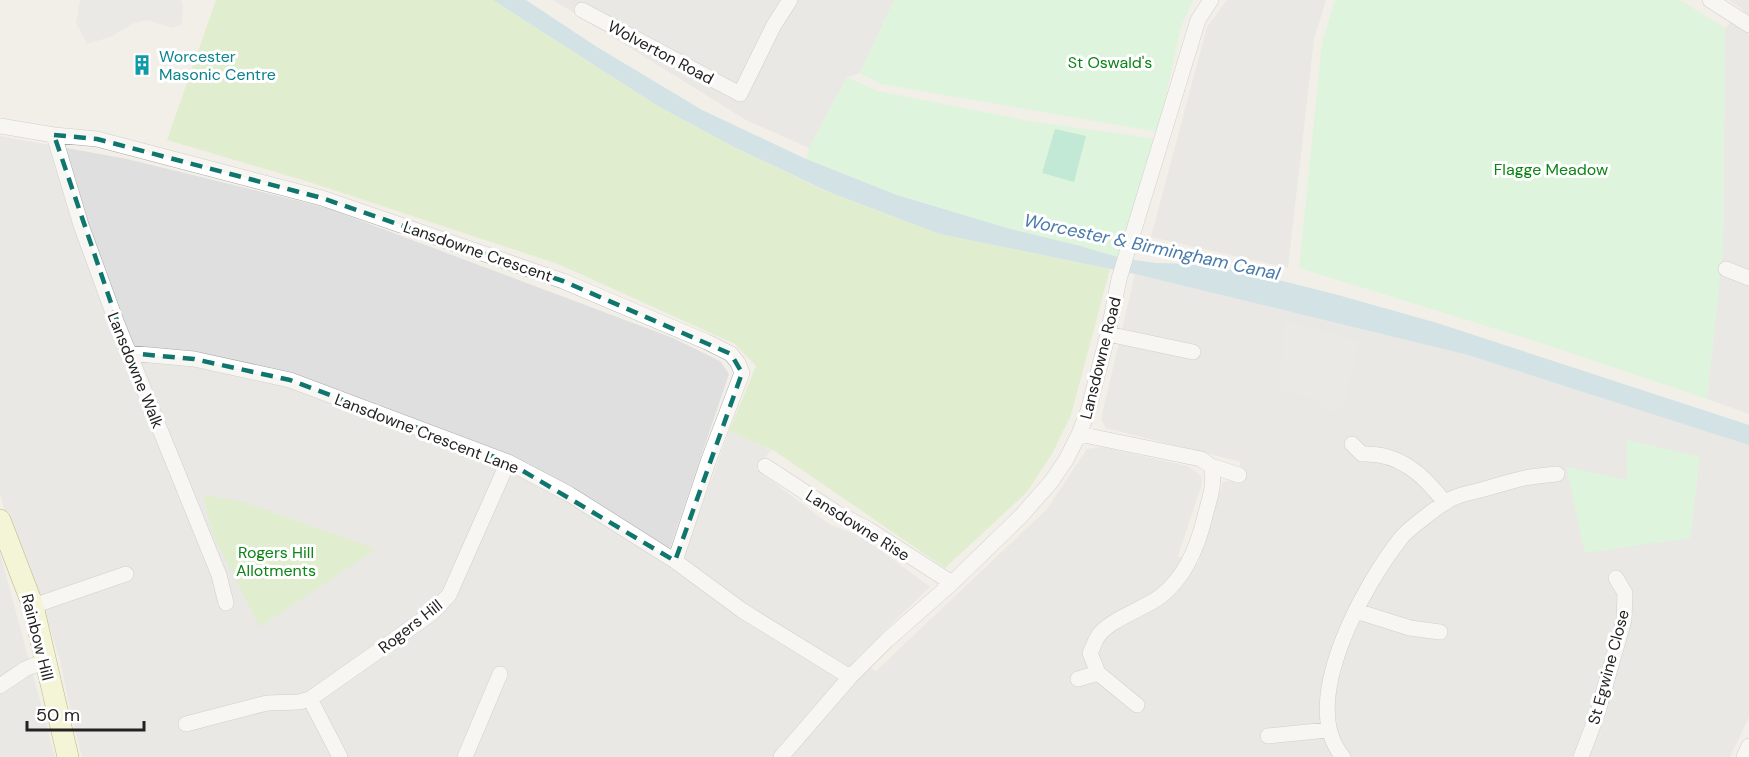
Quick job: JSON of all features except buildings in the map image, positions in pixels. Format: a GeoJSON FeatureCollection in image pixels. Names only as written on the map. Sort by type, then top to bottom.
{"type":"FeatureCollection","features":[{"type":"Feature","properties":{"kind":"main road","name":"Rainbow Hill"},"geometry":{"type":"LineString","coordinates":[[0,520],[33,606],[68,757]]}},
{"type":"Feature","properties":{"kind":"street","name":"Wolverton Road"},"geometry":{"type":"LineString","coordinates":[[582,10],[740,94],[774,25],[790,0]]}},
{"type":"Feature","properties":{"kind":"street","name":"Lansdowne Road"},"geometry":{"type":"LineString","coordinates":[[781,757],[850,677],[886,641],[952,584],[1020,517],[1051,482],[1066,460],[1088,411],[1108,334],[1119,279],[1198,20],[1211,0]]}},
{"type":"Feature","properties":{"kind":"street"},"geometry":{"type":"LineString","coordinates":[[1710,0],[1749,24]]}},
{"type":"Feature","properties":{"kind":"street","name":"Lansdowne Crescent"},"geometry":{"type":"LineString","coordinates":[[0,126],[97,139],[322,198],[563,280],[731,354],[742,373],[708,462],[675,561]]}},
{"type":"Feature","properties":{"kind":"street","name":"Lansdowne Walk"},"geometry":{"type":"LineString","coordinates":[[54,135],[81,225],[128,353],[219,574],[226,603]]}},
{"type":"Feature","properties":{"kind":"street"},"geometry":{"type":"LineString","coordinates":[[1726,269],[1749,278]]}},
{"type":"Feature","properties":{"kind":"street"},"geometry":{"type":"LineString","coordinates":[[1108,334],[1192,352]]}},
{"type":"Feature","properties":{"kind":"street","name":"Lansdowne Crescent Lane"},"geometry":{"type":"LineString","coordinates":[[128,353],[194,359],[290,380],[508,462],[568,494],[675,561],[743,611],[850,677]]}},
{"type":"Feature","properties":{"kind":"street"},"geometry":{"type":"LineString","coordinates":[[1079,434],[1201,459],[1211,466],[1239,475]]}},
{"type":"Feature","properties":{"kind":"street"},"geometry":{"type":"LineString","coordinates":[[1352,444],[1362,454],[1376,453],[1402,462],[1433,487],[1445,503]]}},
{"type":"Feature","properties":{"kind":"street","name":"Rogers Hill"},"geometry":{"type":"LineString","coordinates":[[310,699],[432,613],[449,595],[508,462]]}},
{"type":"Feature","properties":{"kind":"street","name":"Lansdowne Rise"},"geometry":{"type":"LineString","coordinates":[[765,466],[952,584]]}},
{"type":"Feature","properties":{"kind":"street"},"geometry":{"type":"LineString","coordinates":[[1137,705],[1098,673],[1090,653],[1098,636],[1107,627],[1160,597],[1184,570],[1203,524],[1214,477],[1211,466]]}},
{"type":"Feature","properties":{"kind":"street"},"geometry":{"type":"LineString","coordinates":[[1343,757],[1335,748],[1329,730],[1326,705],[1333,669],[1344,637],[1372,579],[1402,536],[1451,498],[1526,477],[1557,474]]}},
{"type":"Feature","properties":{"kind":"street"},"geometry":{"type":"LineString","coordinates":[[33,606],[126,574]]}},
{"type":"Feature","properties":{"kind":"street","name":"St Egwine Close"},"geometry":{"type":"LineString","coordinates":[[1581,757],[1597,715],[1624,620],[1625,593],[1616,578]]}},
{"type":"Feature","properties":{"kind":"street"},"geometry":{"type":"LineString","coordinates":[[1356,610],[1410,628],[1440,632]]}},
{"type":"Feature","properties":{"kind":"street"},"geometry":{"type":"LineString","coordinates":[[0,686],[25,669],[45,662]]}},
{"type":"Feature","properties":{"kind":"street"},"geometry":{"type":"LineString","coordinates":[[1078,679],[1098,673]]}},
{"type":"Feature","properties":{"kind":"street"},"geometry":{"type":"LineString","coordinates":[[465,757],[500,674]]}},
{"type":"Feature","properties":{"kind":"street"},"geometry":{"type":"LineString","coordinates":[[186,724],[267,703],[299,702],[310,699],[340,757]]}},
{"type":"Feature","properties":{"kind":"street"},"geometry":{"type":"LineString","coordinates":[[1268,736],[1329,730]]}},
{"type":"Feature","properties":{"kind":"street"},"geometry":{"type":"LineString","coordinates":[[1744,757],[1749,746]]}},
{"type":"Feature","properties":{"kind":"highlighted area"},"geometry":{"type":"Polygon","coordinates":[[[54,135],[97,139],[322,198],[563,281],[731,354],[742,373],[675,561],[508,462],[290,380],[194,359],[128,353],[54,135]]]}},
{"type":"Feature","properties":{"kind":"shaded area"},"geometry":{"type":"Polygon","coordinates":[[[80,0],[181,0],[183,4],[182,24],[173,28],[147,20],[134,23],[110,37],[87,44],[76,23],[80,0]]]}},
{"type":"Feature","properties":{"kind":"shaded area"},"geometry":{"type":"Polygon","coordinates":[[[553,0],[894,0],[860,73],[847,77],[809,148],[746,120],[553,0]]]}},
{"type":"Feature","properties":{"kind":"shaded area"},"geometry":{"type":"Polygon","coordinates":[[[1227,0],[1326,0],[1314,39],[1288,268],[1151,237],[1207,27],[1227,0]]]}},
{"type":"Feature","properties":{"kind":"shaded area"},"geometry":{"type":"Polygon","coordinates":[[[1729,0],[1749,0],[1749,414],[1707,399],[1723,248],[1725,28],[1744,10],[1729,0]]]}},
{"type":"Feature","properties":{"kind":"shaded area"},"geometry":{"type":"Polygon","coordinates":[[[0,136],[127,159],[327,208],[673,338],[720,361],[729,374],[666,560],[679,570],[729,431],[771,450],[756,469],[829,524],[863,537],[930,587],[855,659],[876,671],[1047,509],[1087,449],[1102,447],[1187,466],[1198,473],[1202,479],[1201,487],[1178,556],[1198,564],[1223,482],[1236,480],[1241,462],[1106,428],[1101,419],[1135,274],[1468,355],[1749,445],[1749,717],[1730,757],[82,757],[60,660],[37,586],[7,519],[0,494],[0,136]]]}},
{"type":"Feature","properties":{"kind":"shaded area"},"geometry":{"type":"Polygon","coordinates":[[[1284,321],[1360,341],[1344,408],[1330,414],[1316,400],[1279,389],[1284,321]]]}},
{"type":"Feature","properties":{"kind":"shaded area"},"geometry":{"type":"Polygon","coordinates":[[[0,553],[36,686],[55,757],[0,757],[0,553]]]}},
{"type":"Feature","properties":{"kind":"green space"},"geometry":{"type":"Polygon","coordinates":[[[216,0],[493,0],[658,106],[734,147],[830,193],[940,234],[1110,269],[1071,415],[1052,454],[1027,492],[945,568],[776,452],[729,431],[756,366],[735,344],[558,264],[306,181],[167,140],[216,0]]]}},
{"type":"Feature","properties":{"kind":"green space","name":"St Oswald's"},"geometry":{"type":"Polygon","coordinates":[[[894,0],[1193,0],[1181,27],[1158,132],[881,84],[860,73],[894,0]]]}},
{"type":"Feature","properties":{"kind":"green space","name":"Flagge Meadow"},"geometry":{"type":"Polygon","coordinates":[[[1335,0],[1680,0],[1725,28],[1723,248],[1707,399],[1532,340],[1299,268],[1322,43],[1335,0]]]}},
{"type":"Feature","properties":{"kind":"green space"},"geometry":{"type":"Polygon","coordinates":[[[847,77],[877,91],[1029,121],[1157,139],[1121,258],[1007,228],[898,195],[806,159],[809,148],[847,77]]]}},
{"type":"Feature","properties":{"kind":"green space"},"geometry":{"type":"Polygon","coordinates":[[[1055,129],[1086,136],[1074,182],[1042,173],[1055,129]]]}},
{"type":"Feature","properties":{"kind":"green space"},"geometry":{"type":"Polygon","coordinates":[[[1627,440],[1700,457],[1690,538],[1585,553],[1566,467],[1627,480],[1627,440]]]}},
{"type":"Feature","properties":{"kind":"green space","name":"Rogers Hill Allotments"},"geometry":{"type":"Polygon","coordinates":[[[203,495],[241,501],[376,549],[260,627],[213,535],[203,495]]]}},
{"type":"Feature","properties":{"kind":"water"},"geometry":{"type":"Polygon","coordinates":[[[493,0],[526,0],[597,47],[702,110],[806,159],[897,195],[1007,228],[1121,258],[1156,263],[1197,264],[1259,275],[1437,323],[1749,425],[1749,445],[1468,355],[1135,274],[940,234],[831,193],[734,147],[658,106],[493,0]]]}},
{"type":"Feature","properties":{"kind":"place","name":"Worcester Masonic Centre"},"geometry":{"type":"Point","coordinates":[142,65]}},
{"type":"Feature","properties":{"kind":"water label","name":"Worcester & Birmingham Canal"},"geometry":{"type":"Point","coordinates":[1152,247]}}]}
